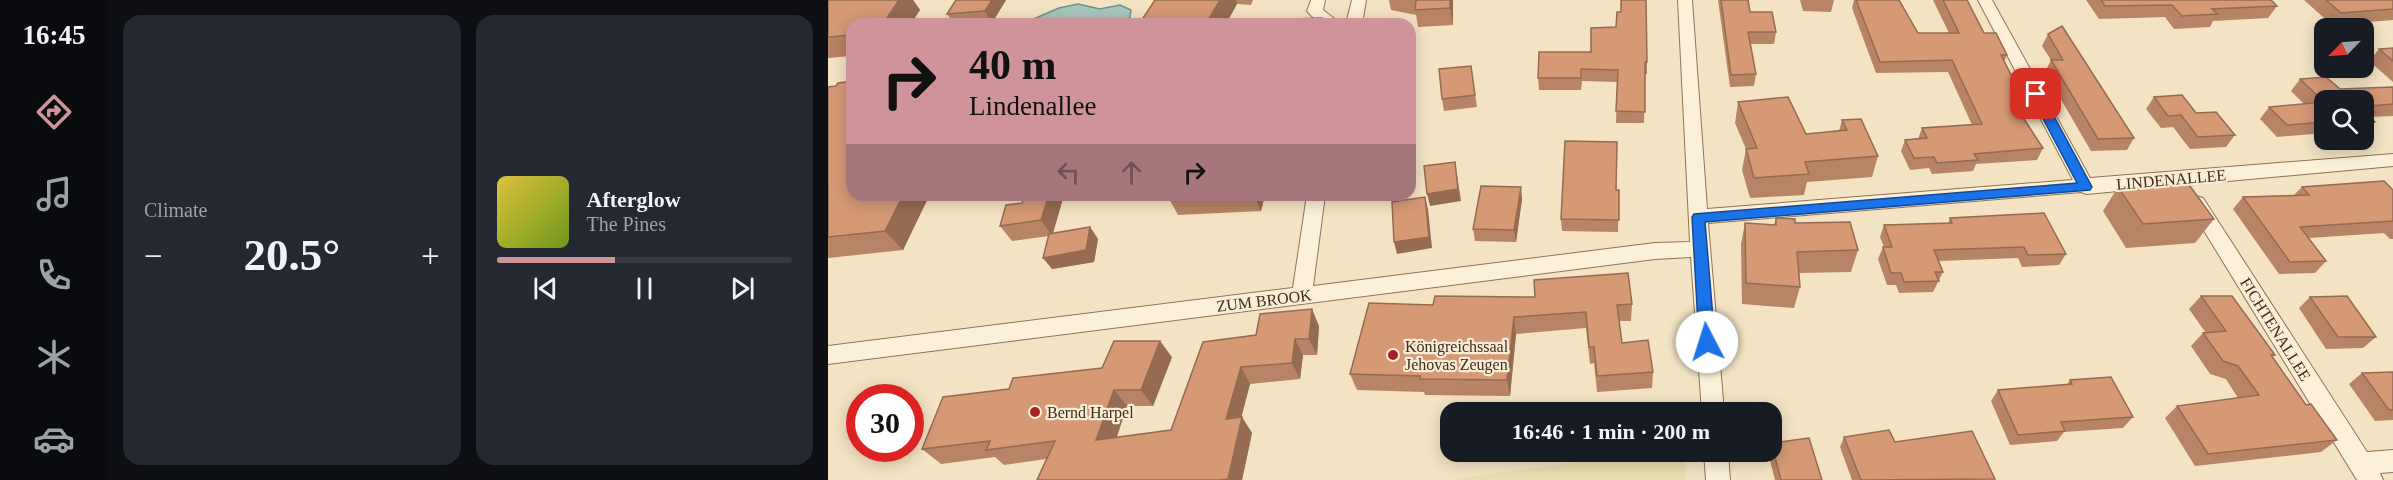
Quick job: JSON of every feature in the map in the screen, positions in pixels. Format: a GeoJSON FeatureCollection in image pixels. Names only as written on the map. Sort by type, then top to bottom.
{"type":"FeatureCollection","features":[{"type":"Feature","properties":{"kind":"street"},"geometry":{"type":"LineString","coordinates":[[1318,0],[1315,11],[1325,18]]}},
{"type":"Feature","properties":{"kind":"street"},"geometry":{"type":"LineString","coordinates":[[1355,18],[1359,0]]}},
{"type":"Feature","properties":{"kind":"street"},"geometry":{"type":"LineString","coordinates":[[1685,0],[1700,249],[1712,402]]}},
{"type":"Feature","properties":{"kind":"street"},"geometry":{"type":"LineString","coordinates":[[1985,0],[2086,187]]}},
{"type":"Feature","properties":{"kind":"street","name":"LINDENALLEE"},"geometry":{"type":"LineString","coordinates":[[1698,217],[2086,187],[2393,160]]}},
{"type":"Feature","properties":{"kind":"street","name":"FICHTENALLEE"},"geometry":{"type":"LineString","coordinates":[[2180,178],[2366,472]]}},
{"type":"Feature","properties":{"kind":"street"},"geometry":{"type":"LineString","coordinates":[[1302,295],[1315,201]]}},
{"type":"Feature","properties":{"kind":"street","name":"ZUM BROOK"},"geometry":{"type":"LineString","coordinates":[[828,355],[1655,251],[1700,249]]}},
{"type":"Feature","properties":{"kind":"street"},"geometry":{"type":"LineString","coordinates":[[2366,472],[2393,461]]}},
{"type":"Feature","properties":{"kind":"street"},"geometry":{"type":"LineString","coordinates":[[1717,462],[1718,480]]}},
{"type":"Feature","properties":{"kind":"shaded area"},"geometry":{"type":"Polygon","coordinates":[[[1577,462],[1685,462],[1686,480],[1449,480],[1577,462]]]}},
{"type":"Feature","properties":{"kind":"water"},"geometry":{"type":"Polygon","coordinates":[[[1078,4],[1100,9],[1120,5],[1131,10],[1129,18],[1036,18],[1059,8],[1078,4]]]}},
{"type":"Feature","properties":{"kind":"building"},"geometry":{"type":"Polygon","coordinates":[[[828,0],[899,0],[887,18],[846,18],[846,36],[828,37],[828,0]]]}},
{"type":"Feature","properties":{"kind":"building"},"geometry":{"type":"Polygon","coordinates":[[[956,0],[992,0],[985,11],[947,14],[956,0]]]}},
{"type":"Feature","properties":{"kind":"building"},"geometry":{"type":"Polygon","coordinates":[[[1155,0],[1220,0],[1209,18],[1143,18],[1155,0]]]}},
{"type":"Feature","properties":{"kind":"building"},"geometry":{"type":"Polygon","coordinates":[[[1416,0],[1450,0],[1450,8],[1415,10],[1416,0]]]}},
{"type":"Feature","properties":{"kind":"building"},"geometry":{"type":"Polygon","coordinates":[[[1621,0],[1646,0],[1645,112],[1616,111],[1618,70],[1581,69],[1581,78],[1538,78],[1539,52],[1591,52],[1591,28],[1616,27],[1617,12],[1621,12],[1621,0]]]}},
{"type":"Feature","properties":{"kind":"building"},"geometry":{"type":"Polygon","coordinates":[[[1721,0],[1748,0],[1750,12],[1772,12],[1776,32],[1748,32],[1756,74],[1731,75],[1721,0]]]}},
{"type":"Feature","properties":{"kind":"building"},"geometry":{"type":"Polygon","coordinates":[[[1856,0],[1899,0],[1918,33],[1959,33],[1943,0],[1967,0],[1984,33],[1996,33],[2007,55],[2001,55],[2029,110],[2018,110],[2043,148],[1974,154],[1978,160],[1937,163],[1934,157],[1914,158],[1905,140],[1927,138],[1922,128],[1982,124],[1952,60],[1880,62],[1856,0]]]}},
{"type":"Feature","properties":{"kind":"building"},"geometry":{"type":"Polygon","coordinates":[[[2101,0],[2271,0],[2277,6],[2212,9],[2218,14],[2182,16],[2172,5],[2105,6],[2101,0]]]}},
{"type":"Feature","properties":{"kind":"building"},"geometry":{"type":"Polygon","coordinates":[[[2326,0],[2393,0],[2393,9],[2341,13],[2326,0]]]}},
{"type":"Feature","properties":{"kind":"building"},"geometry":{"type":"Polygon","coordinates":[[[2062,26],[2134,138],[2098,139],[2051,60],[2063,60],[2048,34],[2062,26]]]}},
{"type":"Feature","properties":{"kind":"building"},"geometry":{"type":"Polygon","coordinates":[[[2393,48],[2393,61],[2379,49],[2393,48]]]}},
{"type":"Feature","properties":{"kind":"building"},"geometry":{"type":"Polygon","coordinates":[[[1471,66],[1475,95],[1442,99],[1439,69],[1471,66]]]}},
{"type":"Feature","properties":{"kind":"building"},"geometry":{"type":"Polygon","coordinates":[[[2327,78],[2340,89],[2393,87],[2393,104],[2374,106],[2374,90],[2314,90],[2314,92],[2300,79],[2327,78]]]}},
{"type":"Feature","properties":{"kind":"building"},"geometry":{"type":"Polygon","coordinates":[[[846,82],[846,201],[900,201],[885,231],[828,237],[828,87],[836,86],[838,83],[846,82]]]}},
{"type":"Feature","properties":{"kind":"building"},"geometry":{"type":"Polygon","coordinates":[[[2182,95],[2196,113],[2216,112],[2235,135],[2198,137],[2181,115],[2168,116],[2154,97],[2182,95]]]}},
{"type":"Feature","properties":{"kind":"building"},"geometry":{"type":"Polygon","coordinates":[[[1788,97],[1806,134],[1847,130],[1842,120],[1861,119],[1878,156],[1805,162],[1809,174],[1754,178],[1746,149],[1757,148],[1738,102],[1788,97]]]}},
{"type":"Feature","properties":{"kind":"building"},"geometry":{"type":"Polygon","coordinates":[[[2314,103],[2314,123],[2287,125],[2269,107],[2314,103]]]}},
{"type":"Feature","properties":{"kind":"building"},"geometry":{"type":"Polygon","coordinates":[[[1565,141],[1617,142],[1616,190],[1619,190],[1619,220],[1561,219],[1565,141]]]}},
{"type":"Feature","properties":{"kind":"building"},"geometry":{"type":"Polygon","coordinates":[[[1455,162],[1458,189],[1427,194],[1424,166],[1455,162]]]}},
{"type":"Feature","properties":{"kind":"building"},"geometry":{"type":"Polygon","coordinates":[[[2384,181],[2393,190],[2393,221],[2300,227],[2326,261],[2290,262],[2243,197],[2309,195],[2302,187],[2384,181]]]}},
{"type":"Feature","properties":{"kind":"building"},"geometry":{"type":"Polygon","coordinates":[[[2187,182],[2214,219],[2143,224],[2118,187],[2187,182]]]}},
{"type":"Feature","properties":{"kind":"building"},"geometry":{"type":"Polygon","coordinates":[[[1481,186],[1521,187],[1514,230],[1473,229],[1481,186]]]}},
{"type":"Feature","properties":{"kind":"building"},"geometry":{"type":"Polygon","coordinates":[[[1425,197],[1429,237],[1394,242],[1392,202],[1416,201],[1416,198],[1425,197]]]}},
{"type":"Feature","properties":{"kind":"building"},"geometry":{"type":"Polygon","coordinates":[[[1023,201],[1047,201],[1041,220],[1000,226],[1006,205],[1023,201]]]}},
{"type":"Feature","properties":{"kind":"building"},"geometry":{"type":"Polygon","coordinates":[[[2044,213],[2066,254],[2028,255],[2024,247],[1934,250],[1943,272],[1935,272],[1939,281],[1904,282],[1901,273],[1891,273],[1883,247],[1892,247],[1884,225],[1952,223],[1950,218],[2044,213]]]}},
{"type":"Feature","properties":{"kind":"building"},"geometry":{"type":"Polygon","coordinates":[[[1776,218],[1795,219],[1795,223],[1850,222],[1858,250],[1797,252],[1800,287],[1746,283],[1745,223],[1776,225],[1776,218]]]}},
{"type":"Feature","properties":{"kind":"building"},"geometry":{"type":"Polygon","coordinates":[[[1090,227],[1086,250],[1043,258],[1049,234],[1090,227]]]}},
{"type":"Feature","properties":{"kind":"building"},"geometry":{"type":"Polygon","coordinates":[[[1628,273],[1632,304],[1617,305],[1622,343],[1648,340],[1653,372],[1597,376],[1594,347],[1589,347],[1586,312],[1514,317],[1507,380],[1420,379],[1420,376],[1350,374],[1369,303],[1433,305],[1435,296],[1535,297],[1534,280],[1628,273]]]}},
{"type":"Feature","properties":{"kind":"building"},"geometry":{"type":"Polygon","coordinates":[[[2201,296],[2232,296],[2275,355],[2271,355],[2306,405],[2311,404],[2337,440],[2208,454],[2177,406],[2259,395],[2238,366],[2223,361],[2203,333],[2226,331],[2201,296]]]}},
{"type":"Feature","properties":{"kind":"building"},"geometry":{"type":"Polygon","coordinates":[[[2347,296],[2376,337],[2338,337],[2310,297],[2347,296]]]}},
{"type":"Feature","properties":{"kind":"building"},"geometry":{"type":"Polygon","coordinates":[[[1312,309],[1309,339],[1295,339],[1292,363],[1241,367],[1226,419],[1242,417],[1228,479],[1037,480],[1055,441],[986,450],[990,441],[924,449],[943,397],[1009,389],[1013,378],[1102,368],[1114,341],[1160,341],[1141,390],[1114,390],[1096,440],[1171,430],[1203,342],[1256,335],[1260,314],[1312,309]]]}},
{"type":"Feature","properties":{"kind":"building"},"geometry":{"type":"Polygon","coordinates":[[[2393,372],[2393,410],[2389,410],[2362,373],[2393,372]]]}},
{"type":"Feature","properties":{"kind":"building"},"geometry":{"type":"Polygon","coordinates":[[[2111,377],[2133,417],[2061,422],[2065,431],[2018,435],[1998,390],[2072,384],[2070,380],[2111,377]]]}},
{"type":"Feature","properties":{"kind":"building"},"geometry":{"type":"Polygon","coordinates":[[[1889,430],[1895,442],[1972,431],[1995,479],[1861,480],[1844,437],[1889,430]]]}},
{"type":"Feature","properties":{"kind":"building"},"geometry":{"type":"Polygon","coordinates":[[[1809,438],[1822,480],[1781,480],[1776,462],[1782,462],[1782,442],[1809,438]]]}},
{"type":"Feature","properties":{"kind":"place","name":"Königreichssaal Jehovas Zeugen"},"geometry":{"type":"Point","coordinates":[1393,355]}},
{"type":"Feature","properties":{"kind":"place","name":"Bernd Harpel"},"geometry":{"type":"Point","coordinates":[1035,412]}},
{"type":"Feature","properties":{"kind":"route"},"geometry":{"type":"LineString","coordinates":[[1707,342],[1698,217],[2086,187],[2036,94]]}}]}
